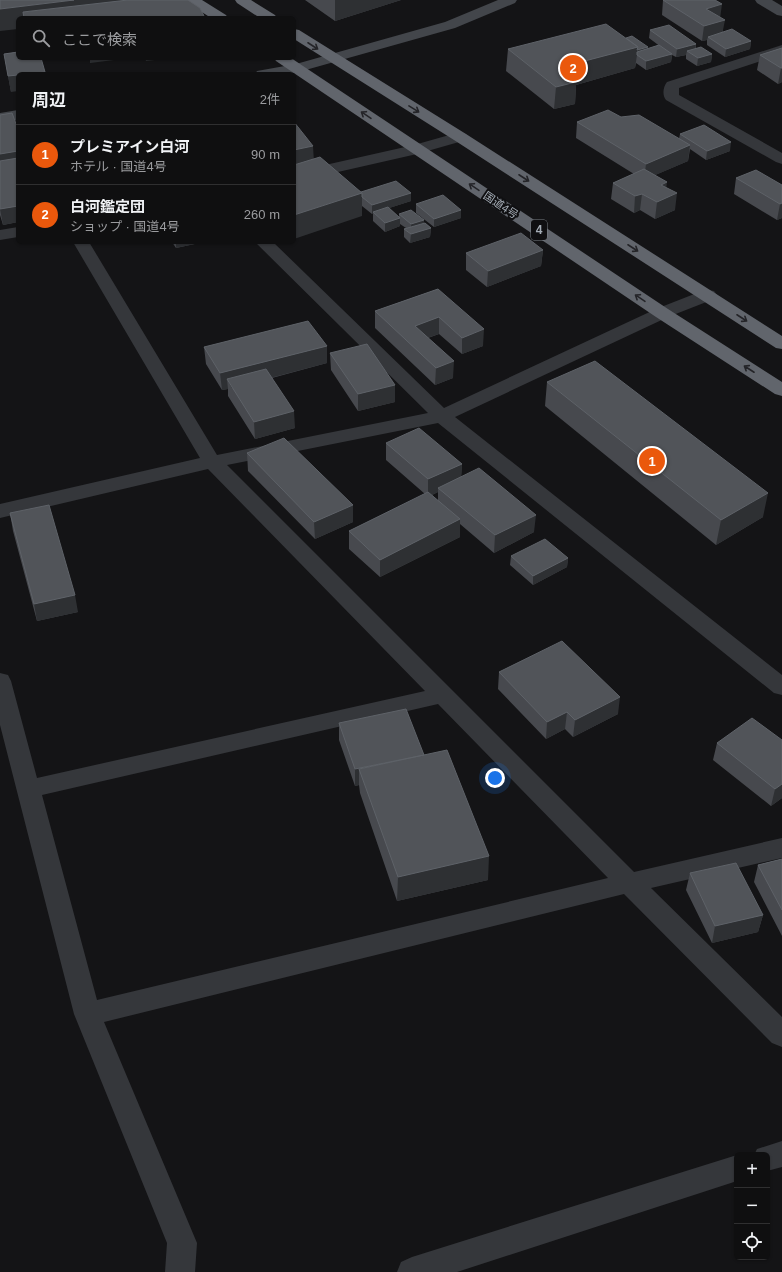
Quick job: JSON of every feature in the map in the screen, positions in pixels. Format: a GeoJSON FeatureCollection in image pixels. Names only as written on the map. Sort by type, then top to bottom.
{"type":"FeatureCollection","features":[{"type":"Feature","properties":{"kind":"highway"},"geometry":{"type":"LineString","coordinates":[[193,0],[218,16]]}},
{"type":"Feature","properties":{"kind":"highway"},"geometry":{"type":"LineString","coordinates":[[242,0],[267,16]]}},
{"type":"Feature","properties":{"kind":"highway"},"geometry":{"type":"LineString","coordinates":[[296,34],[708,295],[782,344]]}},
{"type":"Feature","properties":{"kind":"highway","name":"国道4号"},"geometry":{"type":"LineString","coordinates":[[285,60],[662,313],[782,390]]}},
{"type":"Feature","properties":{"kind":"street"},"geometry":{"type":"LineString","coordinates":[[274,72],[333,59],[450,25],[510,0]]}},
{"type":"Feature","properties":{"kind":"street"},"geometry":{"type":"LineString","coordinates":[[762,0],[782,12]]}},
{"type":"Feature","properties":{"kind":"street"},"geometry":{"type":"LineString","coordinates":[[782,49],[672,85],[671,97],[782,159]]}},
{"type":"Feature","properties":{"kind":"street"},"geometry":{"type":"LineString","coordinates":[[0,118],[16,115]]}},
{"type":"Feature","properties":{"kind":"street"},"geometry":{"type":"LineString","coordinates":[[296,177],[417,149],[460,137]]}},
{"type":"Feature","properties":{"kind":"street"},"geometry":{"type":"LineString","coordinates":[[0,235],[16,232]]}},
{"type":"Feature","properties":{"kind":"street"},"geometry":{"type":"LineString","coordinates":[[82,244],[212,462],[629,883],[782,1035]]}},
{"type":"Feature","properties":{"kind":"street"},"geometry":{"type":"LineString","coordinates":[[265,244],[442,416],[782,687]]}},
{"type":"Feature","properties":{"kind":"street"},"geometry":{"type":"LineString","coordinates":[[0,511],[212,462],[442,416],[662,313],[708,295]]}},
{"type":"Feature","properties":{"kind":"street"},"geometry":{"type":"LineString","coordinates":[[1,687],[87,1014],[182,1243],[180,1272]]}},
{"type":"Feature","properties":{"kind":"street"},"geometry":{"type":"LineString","coordinates":[[28,789],[443,695]]}},
{"type":"Feature","properties":{"kind":"street"},"geometry":{"type":"LineString","coordinates":[[87,1014],[629,883],[782,848]]}},
{"type":"Feature","properties":{"kind":"street"},"geometry":{"type":"LineString","coordinates":[[770,1157],[782,1154]]}},
{"type":"Feature","properties":{"kind":"street"},"geometry":{"type":"LineString","coordinates":[[412,1272],[734,1169]]}},
{"type":"Feature","properties":{"kind":"building"},"geometry":{"type":"Polygon","coordinates":[[[0,0],[74,0],[0,9],[0,0]]]}},
{"type":"Feature","properties":{"kind":"building"},"geometry":{"type":"Polygon","coordinates":[[[128,0],[188,0],[200,8],[204,16],[24,16],[23,12],[128,0]]]}},
{"type":"Feature","properties":{"kind":"building"},"geometry":{"type":"Polygon","coordinates":[[[663,0],[715,0],[722,4],[706,9],[725,20],[704,26],[663,0]]]}},
{"type":"Feature","properties":{"kind":"building"},"geometry":{"type":"Polygon","coordinates":[[[606,24],[638,47],[558,68],[576,82],[556,87],[508,49],[606,24]]]}},
{"type":"Feature","properties":{"kind":"building"},"geometry":{"type":"Polygon","coordinates":[[[669,25],[696,44],[677,49],[650,30],[669,25]]]}},
{"type":"Feature","properties":{"kind":"building"},"geometry":{"type":"Polygon","coordinates":[[[732,29],[751,41],[726,49],[708,37],[732,29]]]}},
{"type":"Feature","properties":{"kind":"building"},"geometry":{"type":"Polygon","coordinates":[[[632,36],[648,47],[637,50],[638,47],[626,38],[632,36]]]}},
{"type":"Feature","properties":{"kind":"building"},"geometry":{"type":"Polygon","coordinates":[[[659,45],[672,54],[646,61],[637,55],[637,52],[659,45]]]}},
{"type":"Feature","properties":{"kind":"building"},"geometry":{"type":"Polygon","coordinates":[[[701,47],[712,54],[698,58],[687,51],[701,47]]]}},
{"type":"Feature","properties":{"kind":"building"},"geometry":{"type":"Polygon","coordinates":[[[782,48],[782,68],[760,55],[782,48]]]}},
{"type":"Feature","properties":{"kind":"building"},"geometry":{"type":"Polygon","coordinates":[[[16,52],[16,60],[42,60],[45,72],[16,72],[16,75],[8,76],[4,54],[16,52]]]}},
{"type":"Feature","properties":{"kind":"building"},"geometry":{"type":"Polygon","coordinates":[[[608,110],[621,117],[639,115],[690,145],[646,164],[577,122],[608,110]]]}},
{"type":"Feature","properties":{"kind":"building"},"geometry":{"type":"Polygon","coordinates":[[[12,113],[16,124],[16,151],[0,154],[0,115],[12,113]]]}},
{"type":"Feature","properties":{"kind":"building"},"geometry":{"type":"Polygon","coordinates":[[[296,125],[313,146],[296,150],[296,125]]]}},
{"type":"Feature","properties":{"kind":"building"},"geometry":{"type":"Polygon","coordinates":[[[704,125],[731,142],[707,151],[680,134],[704,125]]]}},
{"type":"Feature","properties":{"kind":"building"},"geometry":{"type":"Polygon","coordinates":[[[320,157],[362,193],[296,214],[296,164],[320,157]]]}},
{"type":"Feature","properties":{"kind":"building"},"geometry":{"type":"Polygon","coordinates":[[[16,158],[16,206],[0,209],[0,161],[16,158]]]}},
{"type":"Feature","properties":{"kind":"building"},"geometry":{"type":"Polygon","coordinates":[[[644,169],[667,182],[661,185],[677,193],[657,202],[642,194],[635,196],[613,183],[644,169]]]}},
{"type":"Feature","properties":{"kind":"building"},"geometry":{"type":"Polygon","coordinates":[[[756,170],[782,185],[782,203],[780,204],[736,178],[756,170]]]}},
{"type":"Feature","properties":{"kind":"building"},"geometry":{"type":"Polygon","coordinates":[[[396,181],[411,193],[372,205],[362,197],[361,192],[396,181]]]}},
{"type":"Feature","properties":{"kind":"building"},"geometry":{"type":"Polygon","coordinates":[[[443,195],[461,210],[434,219],[416,204],[443,195]]]}},
{"type":"Feature","properties":{"kind":"building"},"geometry":{"type":"Polygon","coordinates":[[[388,207],[400,218],[385,223],[373,212],[388,207]]]}},
{"type":"Feature","properties":{"kind":"building"},"geometry":{"type":"Polygon","coordinates":[[[411,210],[424,220],[411,224],[399,214],[411,210]]]}},
{"type":"Feature","properties":{"kind":"building"},"geometry":{"type":"Polygon","coordinates":[[[425,223],[431,228],[411,234],[404,229],[425,223]]]}},
{"type":"Feature","properties":{"kind":"building"},"geometry":{"type":"Polygon","coordinates":[[[521,233],[543,250],[488,271],[466,253],[521,233]]]}},
{"type":"Feature","properties":{"kind":"building"},"geometry":{"type":"Polygon","coordinates":[[[438,289],[484,329],[462,338],[439,317],[415,326],[454,361],[436,368],[375,311],[438,289]]]}},
{"type":"Feature","properties":{"kind":"building"},"geometry":{"type":"Polygon","coordinates":[[[308,321],[327,346],[220,373],[204,347],[308,321]]]}},
{"type":"Feature","properties":{"kind":"building"},"geometry":{"type":"Polygon","coordinates":[[[367,344],[395,385],[358,394],[330,353],[367,344]]]}},
{"type":"Feature","properties":{"kind":"building"},"geometry":{"type":"Polygon","coordinates":[[[595,361],[768,493],[721,520],[547,382],[595,361]]]}},
{"type":"Feature","properties":{"kind":"building"},"geometry":{"type":"Polygon","coordinates":[[[266,369],[294,411],[254,422],[227,379],[266,369]]]}},
{"type":"Feature","properties":{"kind":"building"},"geometry":{"type":"Polygon","coordinates":[[[419,428],[462,464],[428,479],[386,443],[419,428]]]}},
{"type":"Feature","properties":{"kind":"building"},"geometry":{"type":"Polygon","coordinates":[[[284,438],[353,505],[314,522],[247,453],[284,438]]]}},
{"type":"Feature","properties":{"kind":"building"},"geometry":{"type":"Polygon","coordinates":[[[479,468],[536,515],[495,535],[438,488],[479,468]]]}},
{"type":"Feature","properties":{"kind":"building"},"geometry":{"type":"Polygon","coordinates":[[[428,492],[460,519],[380,560],[349,531],[428,492]]]}},
{"type":"Feature","properties":{"kind":"building"},"geometry":{"type":"Polygon","coordinates":[[[49,505],[75,595],[34,604],[10,513],[49,505]]]}},
{"type":"Feature","properties":{"kind":"building"},"geometry":{"type":"Polygon","coordinates":[[[545,539],[568,558],[533,576],[511,556],[545,539]]]}},
{"type":"Feature","properties":{"kind":"building"},"geometry":{"type":"Polygon","coordinates":[[[562,641],[620,697],[575,720],[567,712],[547,722],[499,672],[562,641]]]}},
{"type":"Feature","properties":{"kind":"building"},"geometry":{"type":"Polygon","coordinates":[[[406,709],[424,755],[355,769],[339,723],[406,709]]]}},
{"type":"Feature","properties":{"kind":"building"},"geometry":{"type":"Polygon","coordinates":[[[752,718],[782,740],[782,784],[775,789],[717,743],[752,718]]]}},
{"type":"Feature","properties":{"kind":"building"},"geometry":{"type":"Polygon","coordinates":[[[447,750],[489,856],[398,877],[359,769],[447,750]]]}},
{"type":"Feature","properties":{"kind":"building"},"geometry":{"type":"Polygon","coordinates":[[[782,859],[782,910],[758,865],[782,859]]]}},
{"type":"Feature","properties":{"kind":"building"},"geometry":{"type":"Polygon","coordinates":[[[736,863],[763,915],[715,926],[690,873],[736,863]]]}},
{"type":"Feature","properties":{"kind":"place","name":"白河鑑定団"},"geometry":{"type":"Point","coordinates":[573,68]}},
{"type":"Feature","properties":{"kind":"place","name":"プレミアイン白河"},"geometry":{"type":"Point","coordinates":[652,461]}}]}
